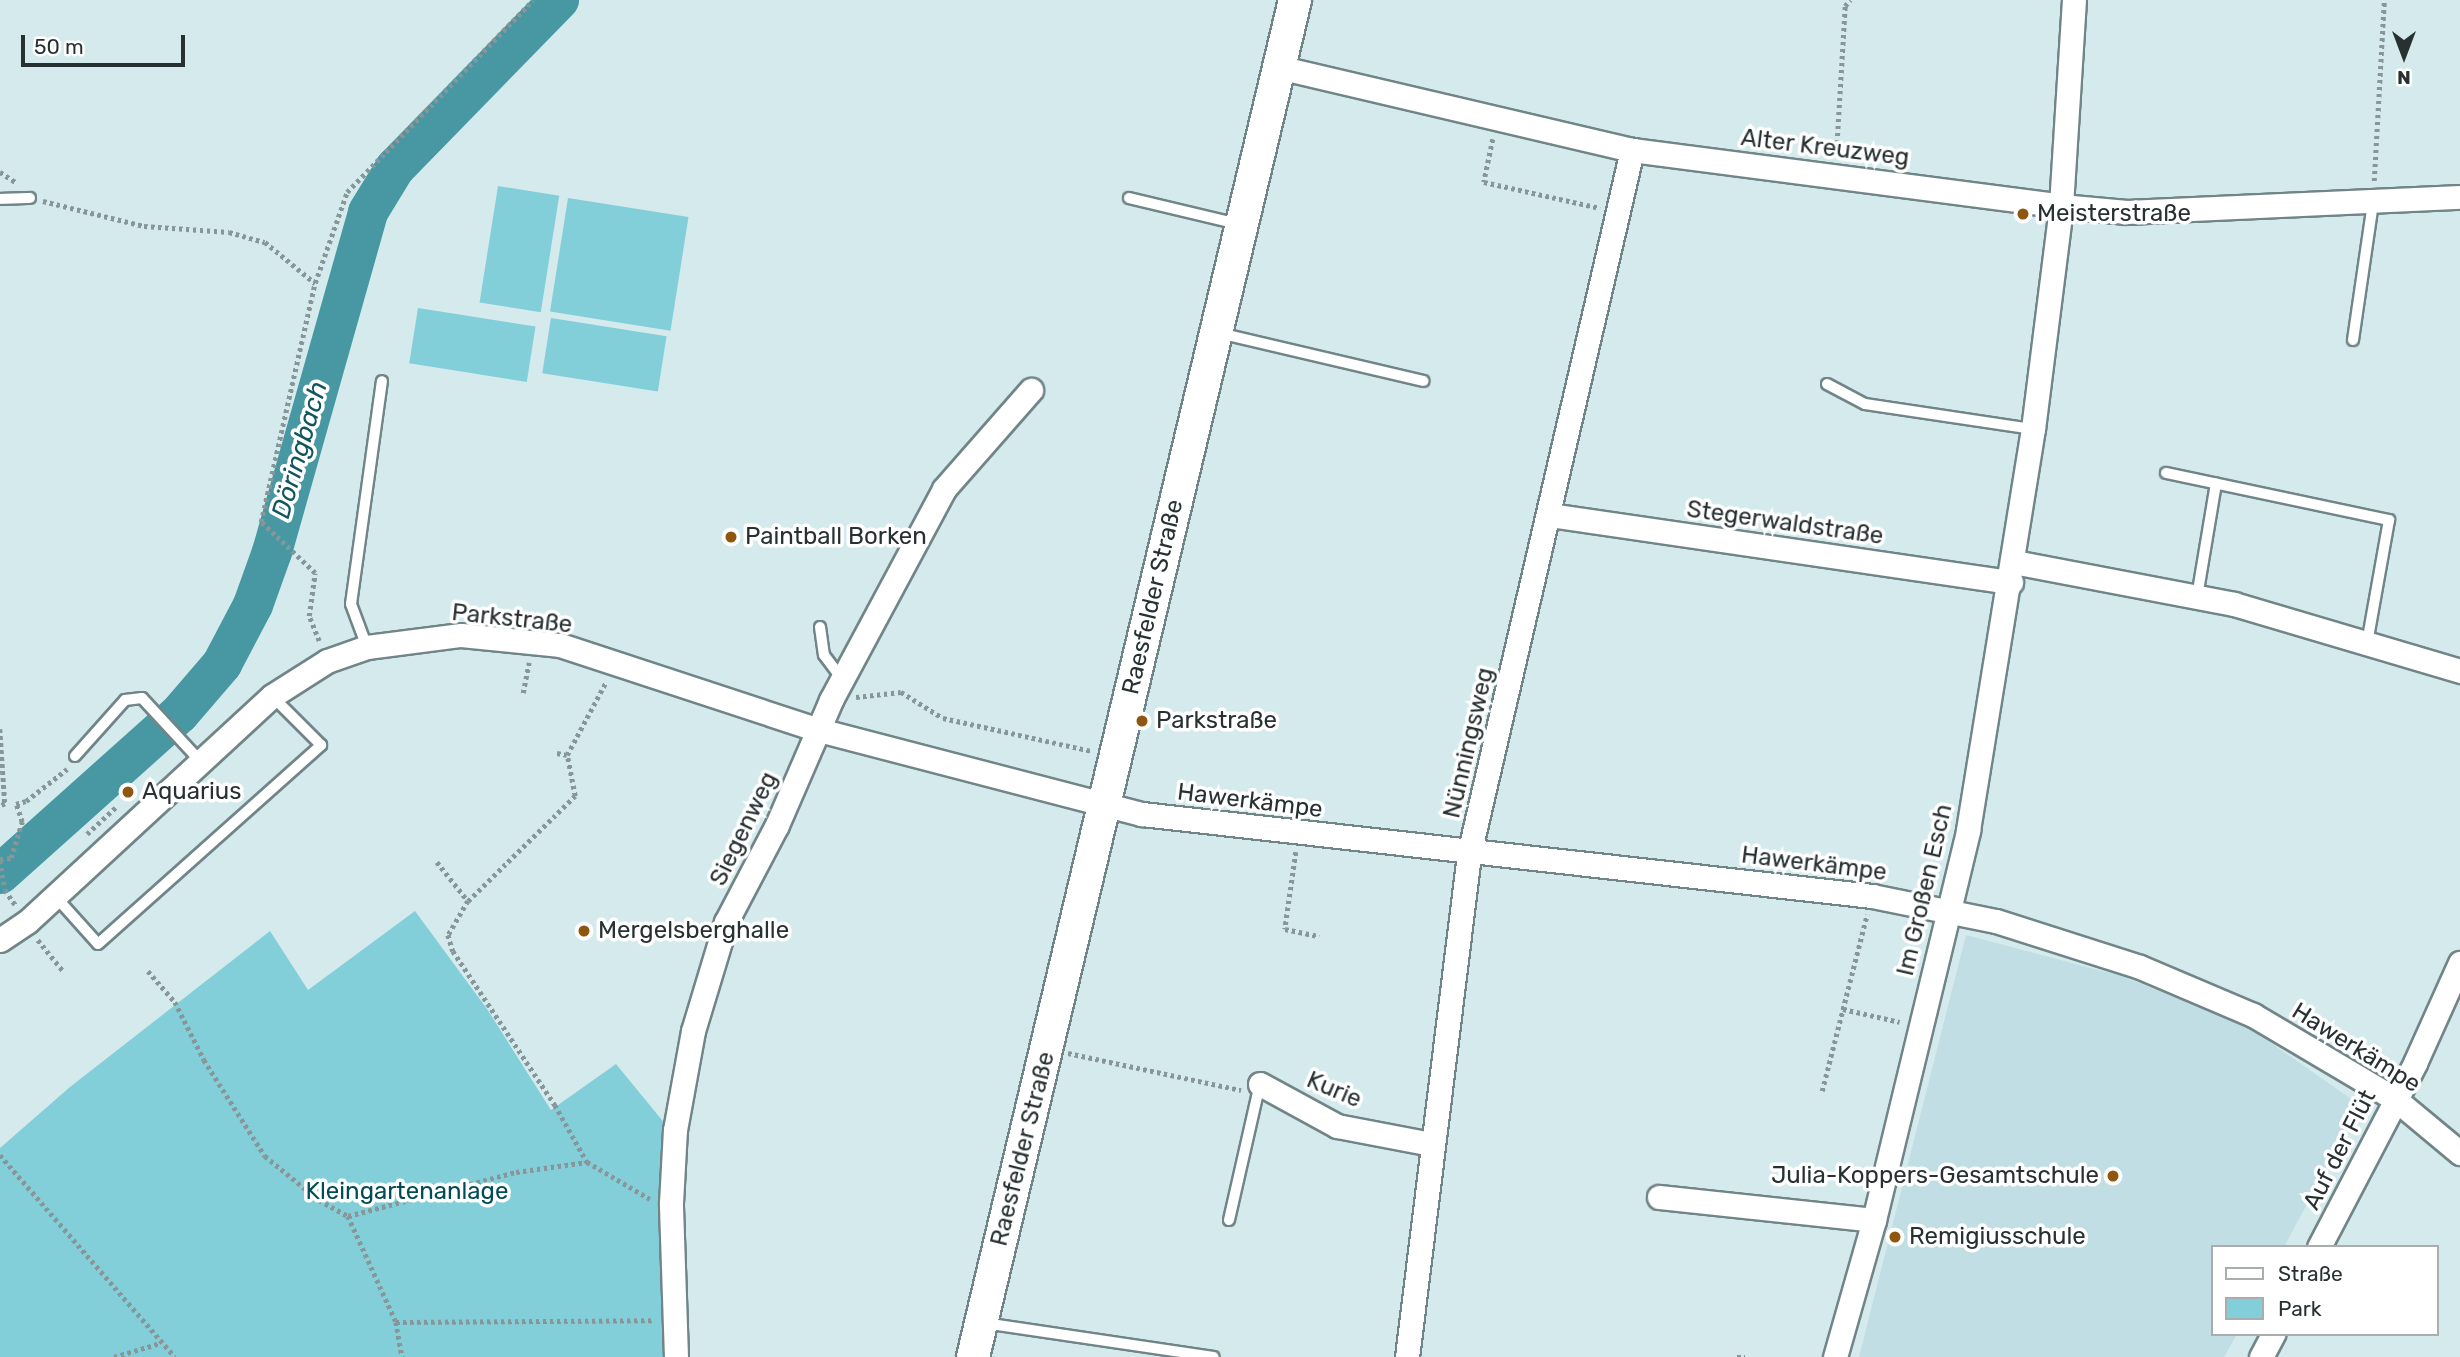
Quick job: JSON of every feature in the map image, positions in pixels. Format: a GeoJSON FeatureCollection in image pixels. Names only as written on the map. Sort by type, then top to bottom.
{"type":"FeatureCollection","features":[{"type":"Feature","properties":{"kind":"main road","name":"Raesfelder Straße"},"geometry":{"type":"LineString","coordinates":[[973,1357],[1295,0]]}},
{"type":"Feature","properties":{"kind":"street"},"geometry":{"type":"LineString","coordinates":[[2061,206],[2074,0]]}},
{"type":"Feature","properties":{"kind":"street","name":"Alter Kreuzweg"},"geometry":{"type":"LineString","coordinates":[[1278,67],[1632,150],[2061,206],[2127,212],[2460,197]]}},
{"type":"Feature","properties":{"kind":"street","name":"Nünningsweg"},"geometry":{"type":"LineString","coordinates":[[1407,1357],[1431,1144],[1469,854],[1550,515],[1632,150]]}},
{"type":"Feature","properties":{"kind":"street","name":"Im Großen Esch"},"geometry":{"type":"LineString","coordinates":[[1835,1357],[1874,1220],[1968,830],[2013,572],[2061,206]]}},
{"type":"Feature","properties":{"kind":"street","name":"Siegenweg"},"geometry":{"type":"LineString","coordinates":[[679,1354],[673,1320],[671,1203],[682,1080],[708,976],[726,922],[777,825],[831,700],[944,489],[1031,390]]}},
{"type":"Feature","properties":{"kind":"street","name":"Stegerwaldstraße"},"geometry":{"type":"LineString","coordinates":[[1550,515],[2197,597],[2460,671]]}},
{"type":"Feature","properties":{"kind":"street","name":"Parkstraße"},"geometry":{"type":"LineString","coordinates":[[0,940],[55,896],[272,696],[327,661],[367,647],[461,635],[560,645],[819,730],[1104,805]]}},
{"type":"Feature","properties":{"kind":"street","name":"Hawerkämpe"},"geometry":{"type":"LineString","coordinates":[[1104,805],[1142,814],[1299,834],[1872,896],[1949,910],[2153,972],[2253,1015],[2395,1099],[2460,1153]]}},
{"type":"Feature","properties":{"kind":"street","name":"Auf der Flüt"},"geometry":{"type":"LineString","coordinates":[[2320,1245],[2395,1099],[2460,963]]}},
{"type":"Feature","properties":{"kind":"street","name":"Kurie"},"geometry":{"type":"LineString","coordinates":[[1260,1084],[1337,1126],[1431,1144]]}},
{"type":"Feature","properties":{"kind":"street"},"geometry":{"type":"LineString","coordinates":[[1659,1197],[1874,1220]]}},
{"type":"Feature","properties":{"kind":"street"},"geometry":{"type":"LineString","coordinates":[[2261,1357],[2272,1336]]}},
{"type":"Feature","properties":{"kind":"lane"},"geometry":{"type":"LineString","coordinates":[[0,199],[30,198]]}},
{"type":"Feature","properties":{"kind":"lane"},"geometry":{"type":"LineString","coordinates":[[1129,198],[1241,224]]}},
{"type":"Feature","properties":{"kind":"lane"},"geometry":{"type":"LineString","coordinates":[[2353,340],[2373,203]]}},
{"type":"Feature","properties":{"kind":"lane"},"geometry":{"type":"LineString","coordinates":[[1216,333],[1423,381]]}},
{"type":"Feature","properties":{"kind":"lane"},"geometry":{"type":"LineString","coordinates":[[367,647],[351,604],[382,382]]}},
{"type":"Feature","properties":{"kind":"lane"},"geometry":{"type":"LineString","coordinates":[[1827,384],[1865,404],[2033,429]]}},
{"type":"Feature","properties":{"kind":"lane"},"geometry":{"type":"LineString","coordinates":[[2166,473],[2389,520],[2367,644]]}},
{"type":"Feature","properties":{"kind":"lane"},"geometry":{"type":"LineString","coordinates":[[2197,597],[2216,484]]}},
{"type":"Feature","properties":{"kind":"lane"},"geometry":{"type":"LineString","coordinates":[[820,627],[824,655],[842,679]]}},
{"type":"Feature","properties":{"kind":"lane"},"geometry":{"type":"LineString","coordinates":[[55,896],[98,944],[321,745],[272,696]]}},
{"type":"Feature","properties":{"kind":"lane"},"geometry":{"type":"LineString","coordinates":[[75,755],[125,700],[142,698],[202,762]]}},
{"type":"Feature","properties":{"kind":"lane"},"geometry":{"type":"LineString","coordinates":[[1229,1220],[1260,1084]]}},
{"type":"Feature","properties":{"kind":"lane"},"geometry":{"type":"LineString","coordinates":[[981,1323],[1213,1357]]}},
{"type":"Feature","properties":{"kind":"path"},"geometry":{"type":"LineString","coordinates":[[327,661],[309,617],[315,573],[297,553],[261,522],[315,283],[347,192],[533,0]]}},
{"type":"Feature","properties":{"kind":"path"},"geometry":{"type":"LineString","coordinates":[[1833,175],[1845,6],[1850,0]]}},
{"type":"Feature","properties":{"kind":"path"},"geometry":{"type":"LineString","coordinates":[[2373,203],[2384,0]]}},
{"type":"Feature","properties":{"kind":"path"},"geometry":{"type":"LineString","coordinates":[[1498,117],[1484,182],[1618,212]]}},
{"type":"Feature","properties":{"kind":"path"},"geometry":{"type":"LineString","coordinates":[[30,198],[144,226],[229,232],[265,242],[315,283]]}},
{"type":"Feature","properties":{"kind":"path"},"geometry":{"type":"LineString","coordinates":[[517,658],[543,662]]}},
{"type":"Feature","properties":{"kind":"path"},"geometry":{"type":"LineString","coordinates":[[523,693],[530,659]]}},
{"type":"Feature","properties":{"kind":"path"},"geometry":{"type":"LineString","coordinates":[[594,674],[616,681]]}},
{"type":"Feature","properties":{"kind":"path"},"geometry":{"type":"LineString","coordinates":[[607,678],[591,717],[567,755],[575,796],[468,901],[449,934],[453,951],[555,1105],[587,1161],[653,1200],[671,1203]]}},
{"type":"Feature","properties":{"kind":"path"},"geometry":{"type":"LineString","coordinates":[[831,700],[901,692],[943,718],[1115,756]]}},
{"type":"Feature","properties":{"kind":"path"},"geometry":{"type":"LineString","coordinates":[[0,729],[3,805],[16,804],[63,774],[75,755]]}},
{"type":"Feature","properties":{"kind":"path"},"geometry":{"type":"LineString","coordinates":[[557,753],[567,755]]}},
{"type":"Feature","properties":{"kind":"path"},"geometry":{"type":"LineString","coordinates":[[5,890],[0,861],[11,858],[22,822],[16,804]]}},
{"type":"Feature","properties":{"kind":"path"},"geometry":{"type":"LineString","coordinates":[[1299,834],[1285,929],[1319,936]]}},
{"type":"Feature","properties":{"kind":"path"},"geometry":{"type":"LineString","coordinates":[[437,862],[468,901]]}},
{"type":"Feature","properties":{"kind":"path"},"geometry":{"type":"LineString","coordinates":[[1822,1091],[1872,896]]}},
{"type":"Feature","properties":{"kind":"path"},"geometry":{"type":"LineString","coordinates":[[148,971],[175,1002],[204,1060],[265,1156],[309,1193],[348,1216],[396,1322],[402,1357]]}},
{"type":"Feature","properties":{"kind":"path"},"geometry":{"type":"LineString","coordinates":[[1843,1009],[1919,1026]]}},
{"type":"Feature","properties":{"kind":"path"},"geometry":{"type":"LineString","coordinates":[[1047,1048],[1236,1092],[1260,1084]]}},
{"type":"Feature","properties":{"kind":"path"},"geometry":{"type":"LineString","coordinates":[[0,1155],[175,1357]]}},
{"type":"Feature","properties":{"kind":"path"},"geometry":{"type":"LineString","coordinates":[[348,1216],[516,1172],[587,1161]]}},
{"type":"Feature","properties":{"kind":"path"},"geometry":{"type":"LineString","coordinates":[[396,1322],[673,1320]]}},
{"type":"Feature","properties":{"kind":"path"},"geometry":{"type":"LineString","coordinates":[[114,1357],[161,1342]]}},
{"type":"Feature","properties":{"kind":"path"},"geometry":{"type":"LineString","coordinates":[[1737,1357],[1745,1357]]}},
{"type":"Feature","properties":{"kind":"shaded area","name":"Julia-Koppers-Gesamtschule"},"geometry":{"type":"Polygon","coordinates":[[[1966,935],[2121,976],[2245,1025],[2360,1105],[2285,1245],[2212,1245],[2212,1336],[2236,1336],[2224,1357],[1859,1357],[1966,935]]]}},
{"type":"Feature","properties":{"kind":"green space"},"geometry":{"type":"Polygon","coordinates":[[[498,186],[559,196],[541,312],[480,303],[498,186]]]}},
{"type":"Feature","properties":{"kind":"green space"},"geometry":{"type":"Polygon","coordinates":[[[568,198],[688,217],[671,331],[550,312],[568,198]]]}},
{"type":"Feature","properties":{"kind":"green space"},"geometry":{"type":"Polygon","coordinates":[[[418,308],[536,327],[527,382],[409,363],[418,308]]]}},
{"type":"Feature","properties":{"kind":"green space"},"geometry":{"type":"Polygon","coordinates":[[[551,318],[667,336],[658,392],[542,373],[551,318]]]}},
{"type":"Feature","properties":{"kind":"green space","name":"Kleingartenanlage"},"geometry":{"type":"Polygon","coordinates":[[[415,911],[487,1009],[551,1110],[616,1064],[666,1125],[666,1357],[0,1357],[0,1148],[70,1087],[270,931],[308,990],[415,911]]]}},
{"type":"Feature","properties":{"kind":"waterway","name":"Döringbach"},"geometry":{"type":"LineString","coordinates":[[0,874],[180,713],[222,664],[253,605],[272,552],[368,212],[395,168],[559,0]]}},
{"type":"Feature","properties":{"kind":"place","name":"Meisterstraße"},"geometry":{"type":"Point","coordinates":[2023,214]}},
{"type":"Feature","properties":{"kind":"place","name":"Paintball Borken"},"geometry":{"type":"Point","coordinates":[731,537]}},
{"type":"Feature","properties":{"kind":"place","name":"Parkstraße"},"geometry":{"type":"Point","coordinates":[1142,721]}},
{"type":"Feature","properties":{"kind":"place","name":"Aquarius"},"geometry":{"type":"Point","coordinates":[128,792]}},
{"type":"Feature","properties":{"kind":"place","name":"Mergelsberghalle"},"geometry":{"type":"Point","coordinates":[584,931]}},
{"type":"Feature","properties":{"kind":"place","name":"Julia-Koppers-Gesamtschule"},"geometry":{"type":"Point","coordinates":[2113,1176]}},
{"type":"Feature","properties":{"kind":"place","name":"Remigiusschule"},"geometry":{"type":"Point","coordinates":[1895,1237]}}]}
